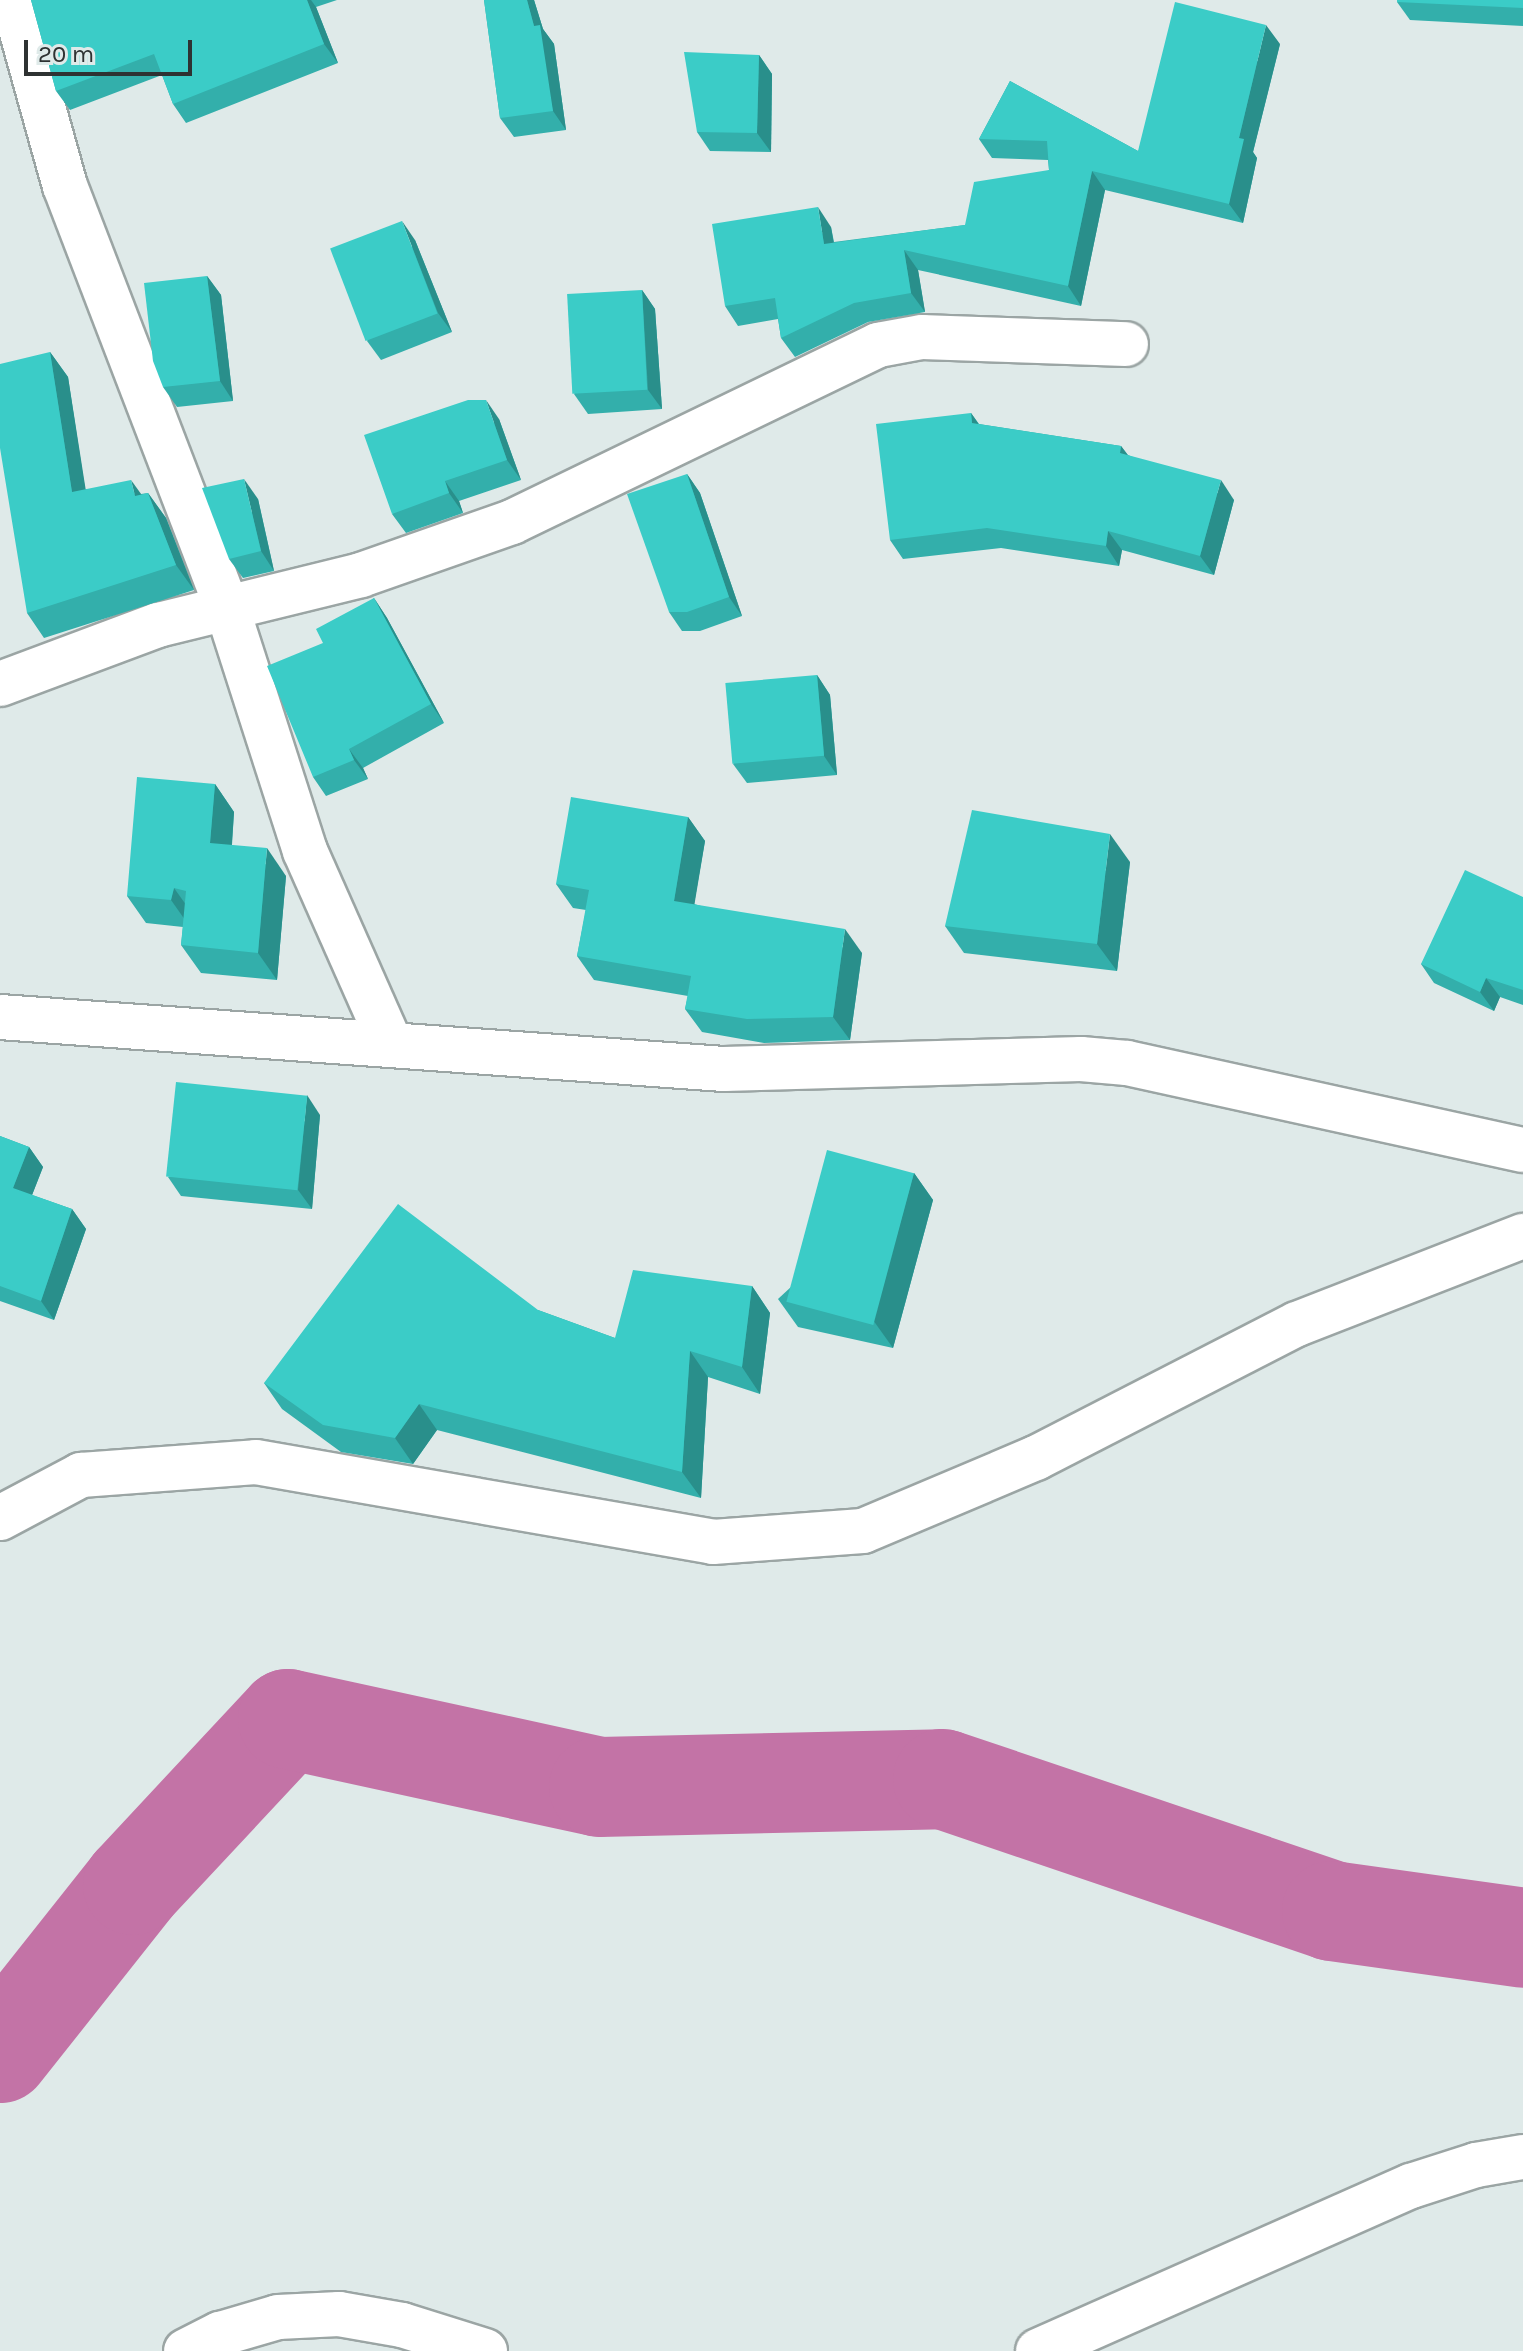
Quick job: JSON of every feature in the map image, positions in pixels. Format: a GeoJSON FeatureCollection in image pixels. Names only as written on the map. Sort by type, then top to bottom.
{"type":"FeatureCollection","features":[{"type":"Feature","properties":{"kind":"street"},"geometry":{"type":"LineString","coordinates":[[13,0],[65,186],[226,605],[305,851],[390,1043]]}},
{"type":"Feature","properties":{"kind":"street"},"geometry":{"type":"LineString","coordinates":[[0,684],[226,605],[361,575],[554,506],[878,345],[922,337],[1126,344]]}},
{"type":"Feature","properties":{"kind":"street"},"geometry":{"type":"LineString","coordinates":[[0,1017],[724,1069],[1081,1059],[1127,1063],[1523,1150]]}},
{"type":"Feature","properties":{"kind":"street"},"geometry":{"type":"LineString","coordinates":[[0,1518],[81,1475],[256,1462],[713,1542],[863,1531],[1036,1458],[1297,1324],[1523,1236]]}},
{"type":"Feature","properties":{"kind":"street"},"geometry":{"type":"LineString","coordinates":[[1038,2351],[1411,2186],[1476,2165],[1523,2157]]}},
{"type":"Feature","properties":{"kind":"street"},"geometry":{"type":"LineString","coordinates":[[186,2351],[220,2334],[278,2317],[339,2314],[402,2325],[485,2351]]}},
{"type":"Feature","properties":{"kind":"building"},"geometry":{"type":"Polygon","coordinates":[[[31,0],[307,0],[324,44],[173,104],[154,54],[56,91],[31,0]]]}},
{"type":"Feature","properties":{"kind":"building"},"geometry":{"type":"Polygon","coordinates":[[[484,0],[527,0],[534,26],[540,25],[553,111],[500,118],[484,0]]]}},
{"type":"Feature","properties":{"kind":"building"},"geometry":{"type":"Polygon","coordinates":[[[1523,0],[1523,8],[1397,2],[1523,0]]]}},
{"type":"Feature","properties":{"kind":"building"},"geometry":{"type":"Polygon","coordinates":[[[1175,2],[1266,25],[1239,138],[1244,139],[1229,204],[1092,171],[1068,286],[904,250],[911,293],[854,303],[781,338],[775,298],[725,306],[712,224],[818,207],[824,244],[965,225],[974,182],[1049,170],[1047,141],[979,139],[1010,81],[1138,151],[1175,2]]]}},
{"type":"Feature","properties":{"kind":"building"},"geometry":{"type":"Polygon","coordinates":[[[684,52],[759,55],[757,133],[697,132],[684,52]]]}},
{"type":"Feature","properties":{"kind":"building"},"geometry":{"type":"Polygon","coordinates":[[[402,221],[437,313],[366,341],[330,249],[402,221]]]}},
{"type":"Feature","properties":{"kind":"building"},"geometry":{"type":"Polygon","coordinates":[[[207,276],[220,381],[163,387],[153,361],[144,283],[207,276]]]}},
{"type":"Feature","properties":{"kind":"building"},"geometry":{"type":"Polygon","coordinates":[[[642,290],[647,390],[572,394],[567,294],[642,290]]]}},
{"type":"Feature","properties":{"kind":"building"},"geometry":{"type":"Polygon","coordinates":[[[50,352],[72,492],[131,480],[135,496],[148,493],[176,565],[27,613],[0,448],[0,364],[50,352]]]}},
{"type":"Feature","properties":{"kind":"building"},"geometry":{"type":"Polygon","coordinates":[[[468,400],[486,400],[507,460],[445,481],[449,493],[392,514],[364,435],[468,400]]]}},
{"type":"Feature","properties":{"kind":"building"},"geometry":{"type":"Polygon","coordinates":[[[971,413],[972,423],[1121,446],[1120,453],[1221,480],[1200,556],[1108,531],[1106,546],[987,528],[890,540],[876,424],[971,413]]]}},
{"type":"Feature","properties":{"kind":"building"},"geometry":{"type":"Polygon","coordinates":[[[687,474],[729,597],[687,612],[669,612],[627,494],[687,474]]]}},
{"type":"Feature","properties":{"kind":"building"},"geometry":{"type":"Polygon","coordinates":[[[244,479],[261,551],[229,559],[202,488],[244,479]]]}},
{"type":"Feature","properties":{"kind":"building"},"geometry":{"type":"Polygon","coordinates":[[[374,598],[431,704],[349,749],[354,760],[313,777],[267,666],[323,643],[316,629],[374,598]]]}},
{"type":"Feature","properties":{"kind":"building"},"geometry":{"type":"Polygon","coordinates":[[[817,675],[824,756],[732,764],[725,683],[817,675]]]}},
{"type":"Feature","properties":{"kind":"building"},"geometry":{"type":"Polygon","coordinates":[[[137,777],[215,784],[210,843],[267,848],[258,953],[181,945],[186,891],[174,888],[171,900],[127,896],[137,777]]]}},
{"type":"Feature","properties":{"kind":"building"},"geometry":{"type":"Polygon","coordinates":[[[571,797],[688,817],[674,901],[845,929],[833,1017],[747,1019],[685,1009],[691,976],[577,956],[589,890],[556,884],[571,797]]]}},
{"type":"Feature","properties":{"kind":"building"},"geometry":{"type":"Polygon","coordinates":[[[972,810],[1110,834],[1097,944],[945,926],[972,810]]]}},
{"type":"Feature","properties":{"kind":"building"},"geometry":{"type":"Polygon","coordinates":[[[1465,870],[1523,897],[1523,990],[1486,978],[1480,992],[1421,964],[1465,870]]]}},
{"type":"Feature","properties":{"kind":"building"},"geometry":{"type":"Polygon","coordinates":[[[176,1082],[307,1096],[297,1190],[166,1176],[176,1082]]]}},
{"type":"Feature","properties":{"kind":"building"},"geometry":{"type":"Polygon","coordinates":[[[0,1136],[29,1147],[13,1188],[72,1209],[41,1301],[0,1286],[0,1136]]]}},
{"type":"Feature","properties":{"kind":"building"},"geometry":{"type":"Polygon","coordinates":[[[827,1150],[914,1173],[873,1325],[786,1302],[827,1150]]]}},
{"type":"Feature","properties":{"kind":"building"},"geometry":{"type":"Polygon","coordinates":[[[398,1204],[538,1310],[615,1338],[633,1270],[752,1286],[742,1367],[690,1351],[682,1472],[419,1404],[395,1438],[323,1425],[264,1383],[398,1204]]]}},
{"type":"Feature","properties":{"kind":"waterway"},"geometry":{"type":"LineString","coordinates":[[0,2053],[133,1885],[288,1719],[599,1787],[943,1779],[1332,1911],[1523,1938]]}}]}
